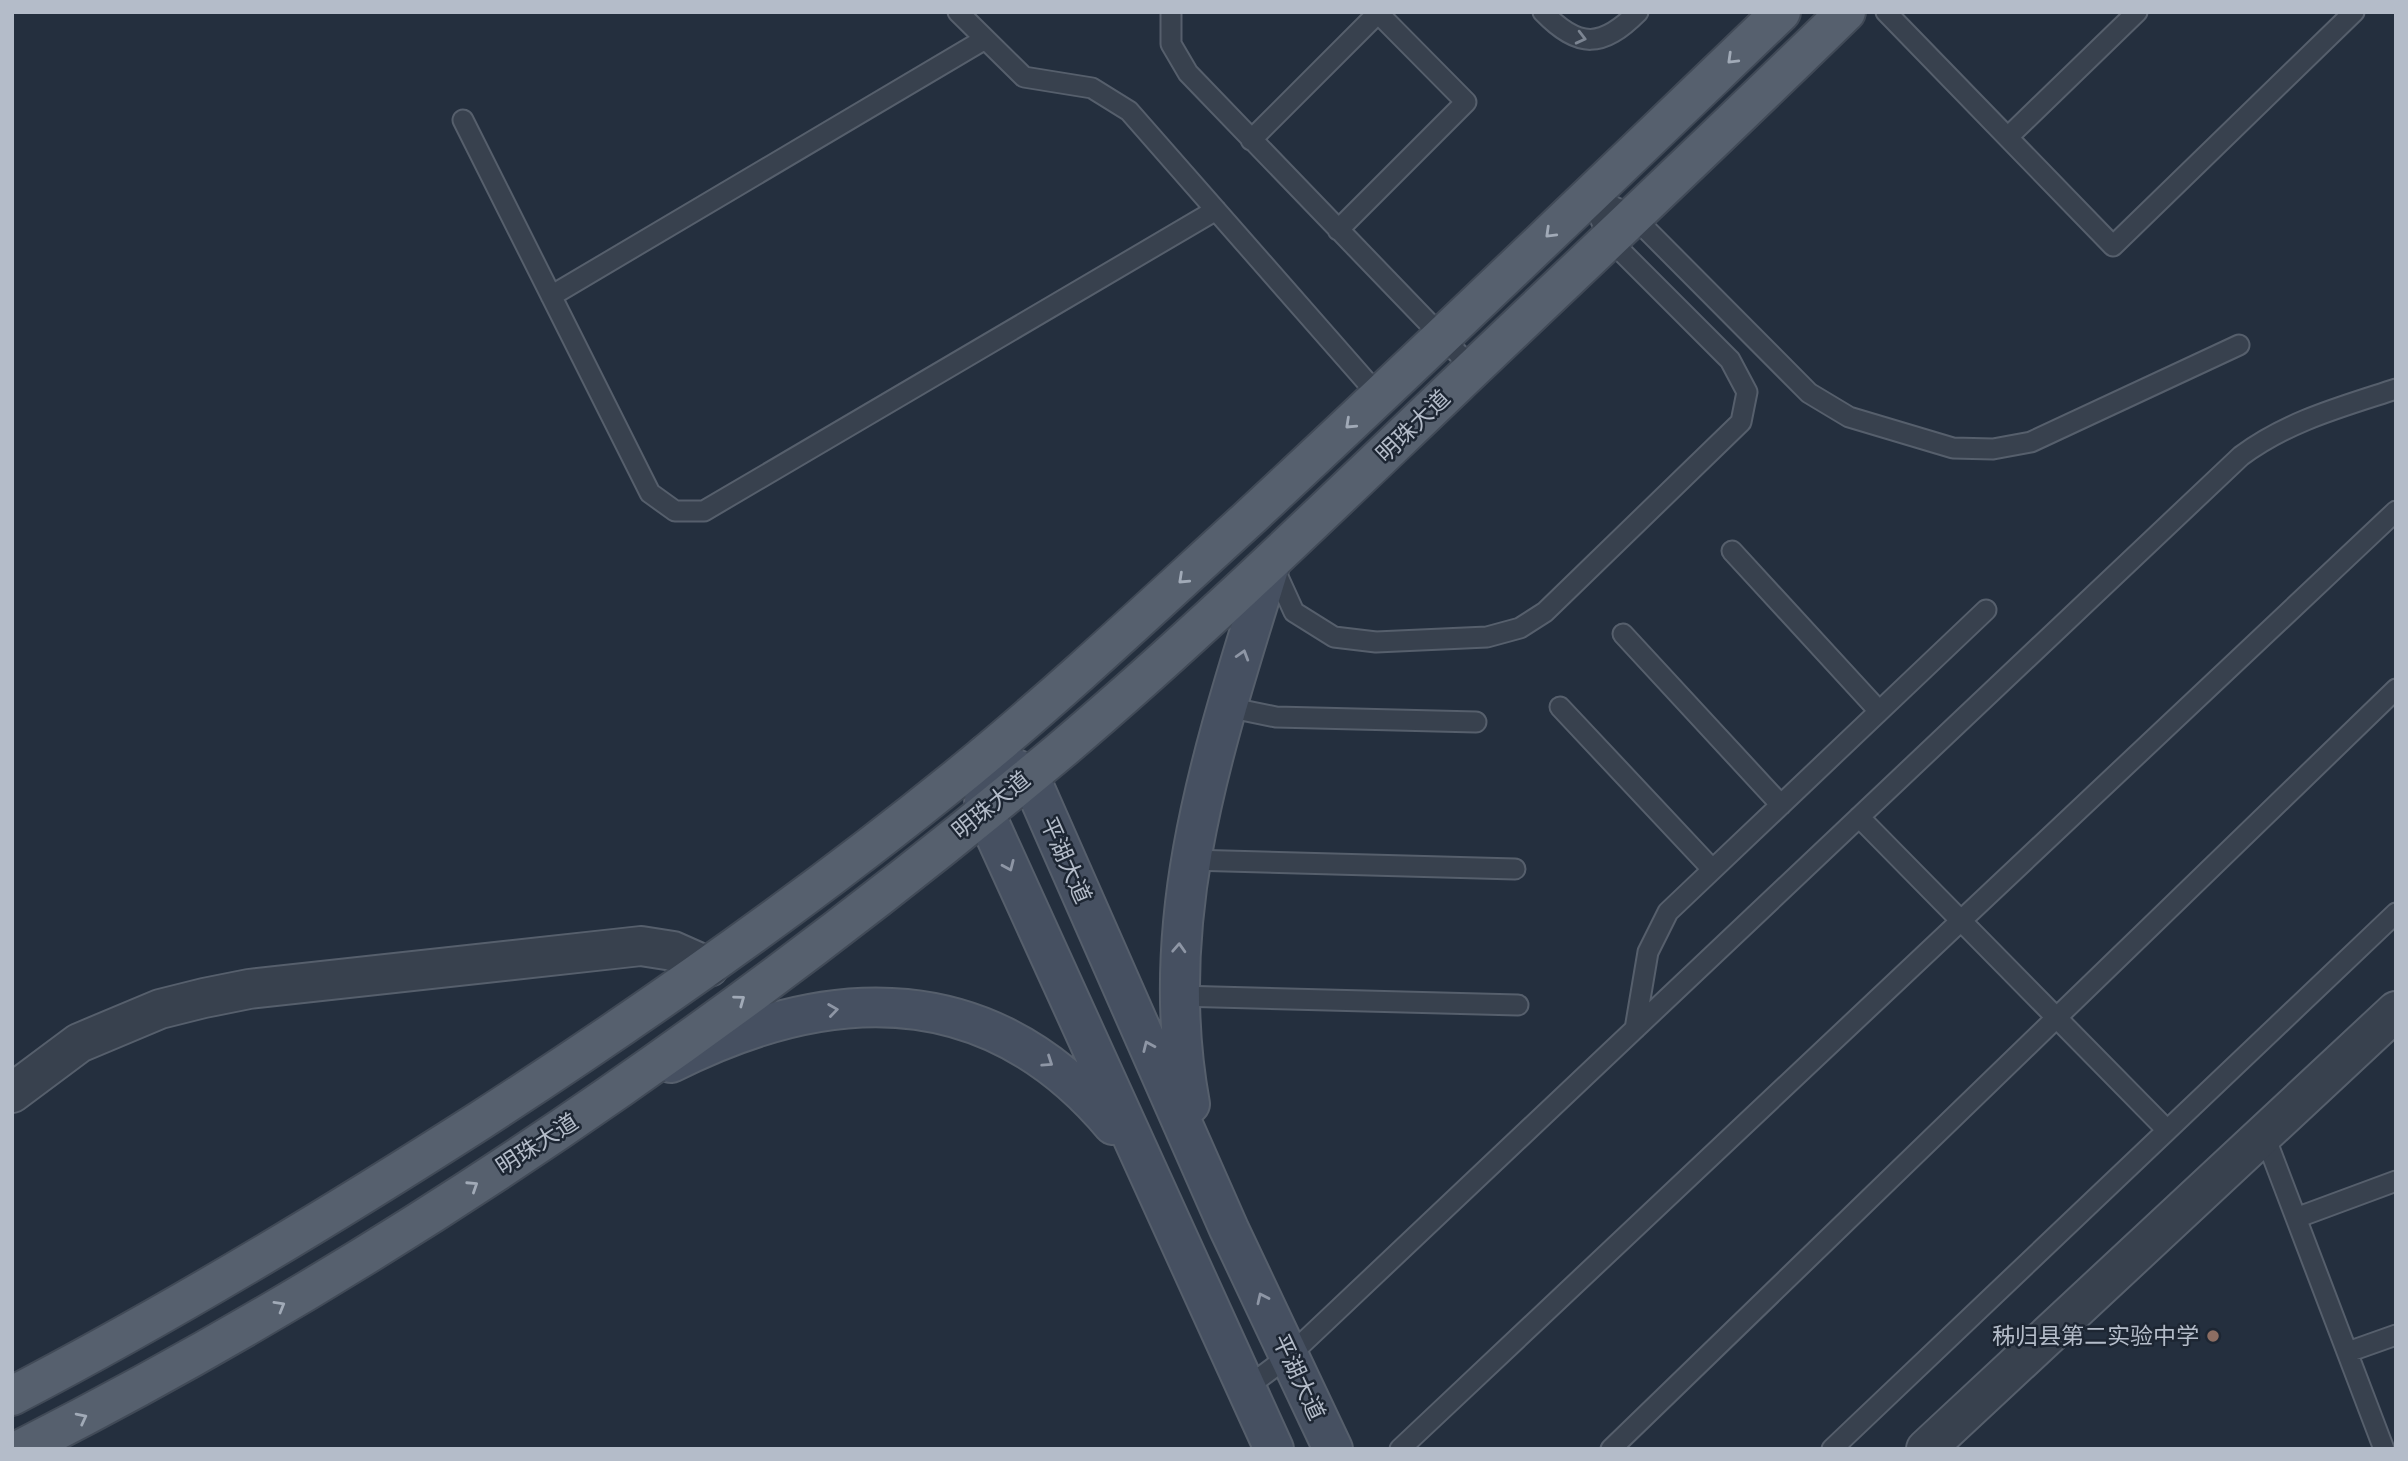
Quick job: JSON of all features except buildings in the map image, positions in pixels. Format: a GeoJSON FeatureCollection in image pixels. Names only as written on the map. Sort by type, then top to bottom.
{"type":"FeatureCollection","features":[{"type":"Feature","properties":{"kind":"main road","name":"明珠大道"},"geometry":{"type":"LineString","coordinates":[[12,1396],[168,1311],[306,1230],[564,1066],[709,967],[838,871],[985,754],[1086,667],[1379,397],[1781,12]]}},
{"type":"Feature","properties":{"kind":"main road","name":"明珠大道"},"geometry":{"type":"LineString","coordinates":[[21,1449],[128,1394],[373,1252],[610,1095],[840,926],[1029,775],[1271,562],[1621,227],[1830,18]]}},
{"type":"Feature","properties":{"kind":"main road"},"geometry":{"type":"LineString","coordinates":[[1229,1229],[1207,1174],[1192,1116],[1181,1056],[1178,996],[1180,938],[1196,822],[1271,562]]}},
{"type":"Feature","properties":{"kind":"main road"},"geometry":{"type":"LineString","coordinates":[[1029,775],[985,754],[984,811],[1274,1449]]}},
{"type":"Feature","properties":{"kind":"main road","name":"平湖大道"},"geometry":{"type":"LineString","coordinates":[[1029,775],[1229,1229],[1333,1449]]}},
{"type":"Feature","properties":{"kind":"main road"},"geometry":{"type":"LineString","coordinates":[[610,1095],[694,1051],[778,1020],[864,1006],[909,1008],[952,1017],[1029,1049],[1063,1072],[1093,1101],[1122,1136],[1182,1251]]}},
{"type":"Feature","properties":{"kind":"street"},"geometry":{"type":"LineString","coordinates":[[12,1093],[79,1043],[119,1024],[160,1009],[249,989],[641,946],[673,951],[709,967]]}},
{"type":"Feature","properties":{"kind":"street"},"geometry":{"type":"LineString","coordinates":[[1926,1449],[2396,1011]]}},
{"type":"Feature","properties":{"kind":"lane"},"geometry":{"type":"LineString","coordinates":[[958,12],[1024,77],[1092,88],[1129,111],[1379,397]]}},
{"type":"Feature","properties":{"kind":"lane"},"geometry":{"type":"LineString","coordinates":[[1171,12],[1171,44],[1188,73],[1473,369]]}},
{"type":"Feature","properties":{"kind":"lane"},"geometry":{"type":"LineString","coordinates":[[1543,12],[1559,28],[1575,38],[1594,41],[1611,35],[1638,12]]}},
{"type":"Feature","properties":{"kind":"lane"},"geometry":{"type":"LineString","coordinates":[[1886,12],[2113,246],[2354,12]]}},
{"type":"Feature","properties":{"kind":"lane"},"geometry":{"type":"LineString","coordinates":[[2008,137],[2137,12]]}},
{"type":"Feature","properties":{"kind":"lane"},"geometry":{"type":"LineString","coordinates":[[1251,140],[1378,13],[1466,102],[1338,230]]}},
{"type":"Feature","properties":{"kind":"lane"},"geometry":{"type":"LineString","coordinates":[[551,296],[985,39]]}},
{"type":"Feature","properties":{"kind":"lane"},"geometry":{"type":"LineString","coordinates":[[463,120],[650,493],[675,511],[704,510],[1216,210]]}},
{"type":"Feature","properties":{"kind":"lane"},"geometry":{"type":"LineString","coordinates":[[1590,195],[1621,227],[1810,393],[1849,417],[1953,448],[1993,449],[2031,442],[2239,345]]}},
{"type":"Feature","properties":{"kind":"lane"},"geometry":{"type":"LineString","coordinates":[[1271,562],[1294,612],[1334,637],[1376,642],[1487,637],[1520,628],[1545,612],[1741,422],[1747,392],[1730,360],[1621,227],[1590,195]]}},
{"type":"Feature","properties":{"kind":"lane"},"geometry":{"type":"LineString","coordinates":[[1246,1388],[1289,1356],[2241,456],[2267,437],[2296,422],[2396,389]]}},
{"type":"Feature","properties":{"kind":"lane"},"geometry":{"type":"LineString","coordinates":[[1400,1449],[2396,511]]}},
{"type":"Feature","properties":{"kind":"lane"},"geometry":{"type":"LineString","coordinates":[[1732,551],[1879,711]]}},
{"type":"Feature","properties":{"kind":"lane"},"geometry":{"type":"LineString","coordinates":[[1635,1029],[1648,952],[1668,912],[1986,610]]}},
{"type":"Feature","properties":{"kind":"lane"},"geometry":{"type":"LineString","coordinates":[[1623,634],[1781,805]]}},
{"type":"Feature","properties":{"kind":"lane"},"geometry":{"type":"LineString","coordinates":[[1611,1449],[2396,690]]}},
{"type":"Feature","properties":{"kind":"lane"},"geometry":{"type":"LineString","coordinates":[[1227,707],[1276,717],[1476,722]]}},
{"type":"Feature","properties":{"kind":"lane"},"geometry":{"type":"LineString","coordinates":[[1560,707],[1713,869]]}},
{"type":"Feature","properties":{"kind":"lane"},"geometry":{"type":"LineString","coordinates":[[1860,817],[2167,1130]]}},
{"type":"Feature","properties":{"kind":"lane"},"geometry":{"type":"LineString","coordinates":[[1190,860],[1515,869]]}},
{"type":"Feature","properties":{"kind":"lane"},"geometry":{"type":"LineString","coordinates":[[1832,1449],[2396,913]]}},
{"type":"Feature","properties":{"kind":"lane"},"geometry":{"type":"LineString","coordinates":[[1178,996],[1518,1005]]}},
{"type":"Feature","properties":{"kind":"lane"},"geometry":{"type":"LineString","coordinates":[[2264,1134],[2385,1449]]}},
{"type":"Feature","properties":{"kind":"lane"},"geometry":{"type":"LineString","coordinates":[[2296,1218],[2396,1181]]}},
{"type":"Feature","properties":{"kind":"lane"},"geometry":{"type":"LineString","coordinates":[[2348,1352],[2396,1335]]}},
{"type":"Feature","properties":{"kind":"place","name":"秭归县第二实验中学"},"geometry":{"type":"Point","coordinates":[2213,1336]}}]}
